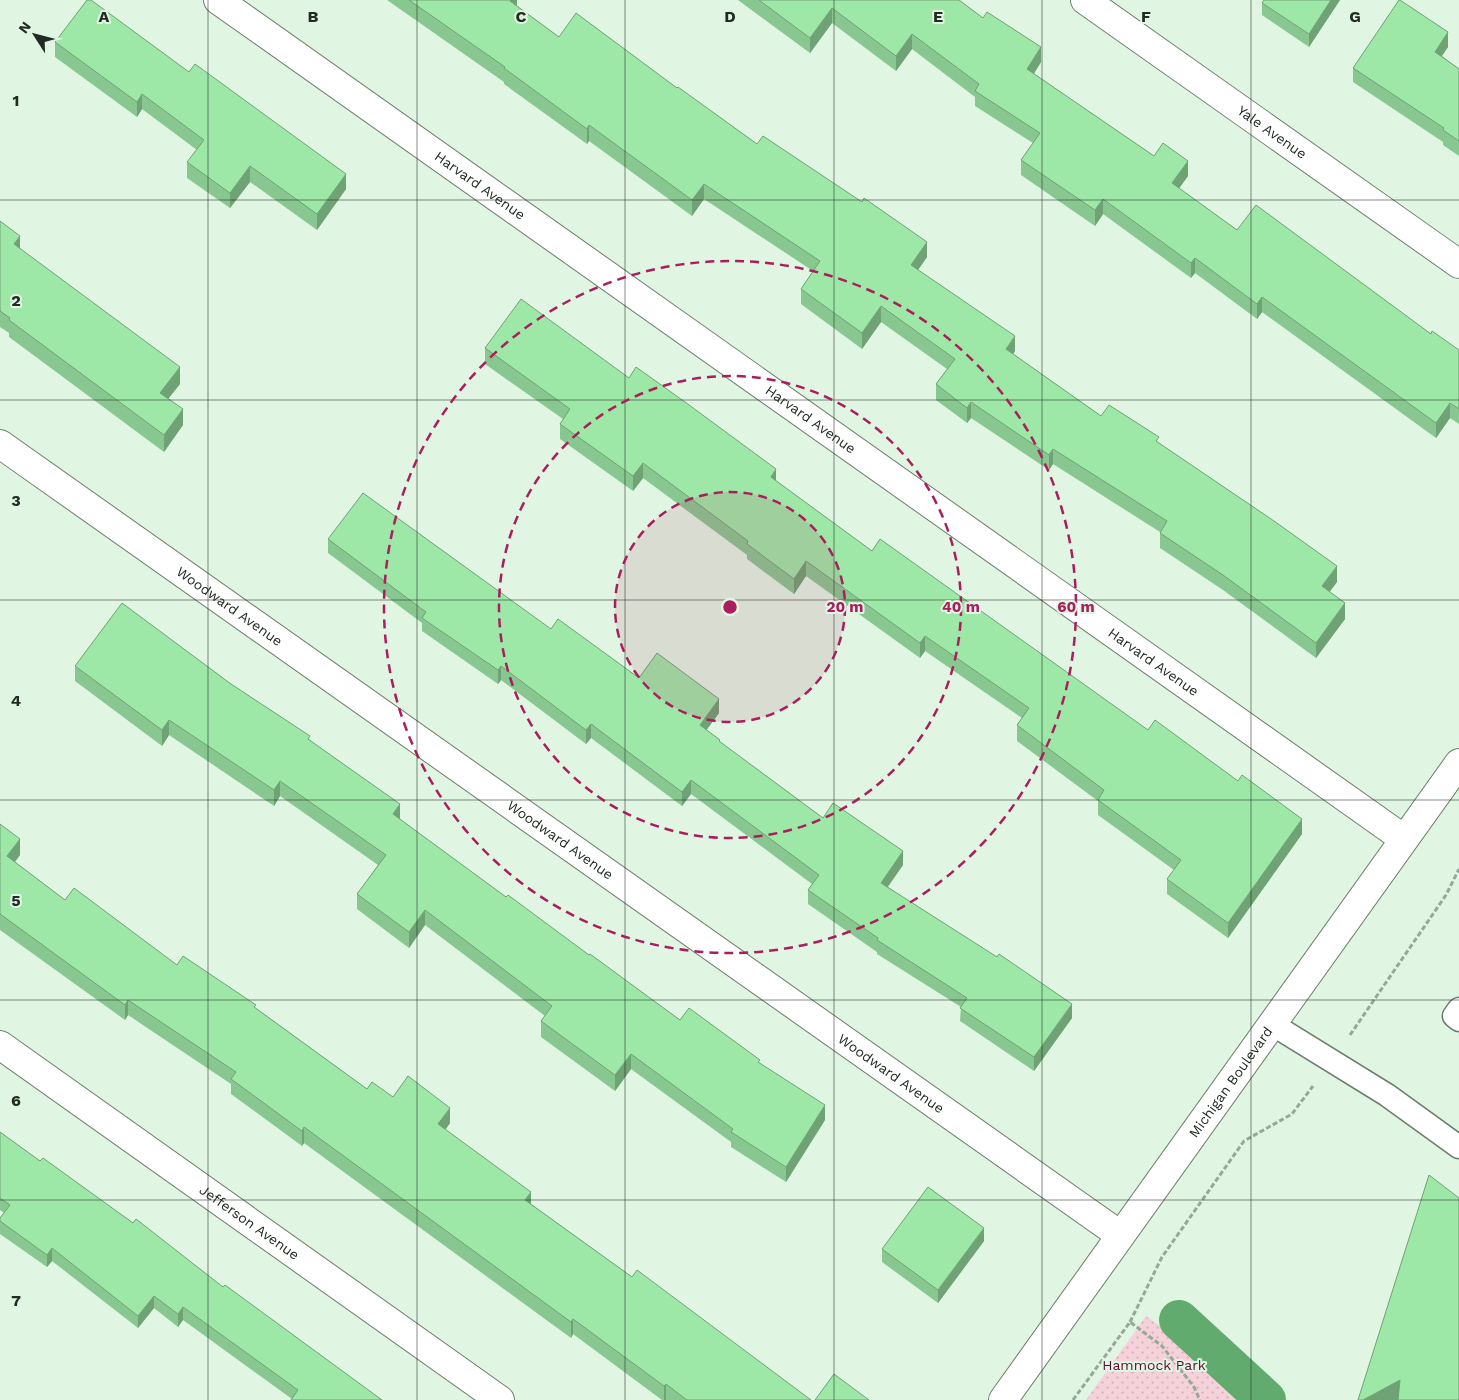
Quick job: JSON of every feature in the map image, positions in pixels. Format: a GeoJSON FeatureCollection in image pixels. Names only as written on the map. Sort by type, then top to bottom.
{"type":"FeatureCollection","features":[{"type":"Feature","properties":{"kind":"street","name":"Harvard Avenue"},"geometry":{"type":"LineString","coordinates":[[218,0],[1404,839]]}},
{"type":"Feature","properties":{"kind":"street","name":"Yale Avenue"},"geometry":{"type":"LineString","coordinates":[[1085,0],[1459,264]]}},
{"type":"Feature","properties":{"kind":"street","name":"Woodward Avenue"},"geometry":{"type":"LineString","coordinates":[[0,444],[1120,1235]]}},
{"type":"Feature","properties":{"kind":"street","name":"Michigan Boulevard"},"geometry":{"type":"LineString","coordinates":[[1003,1400],[1404,839],[1457,771]]}},
{"type":"Feature","properties":{"kind":"street","name":"Jefferson Avenue"},"geometry":{"type":"LineString","coordinates":[[0,1044],[500,1400]]}},
{"type":"Feature","properties":{"kind":"lane"},"geometry":{"type":"LineString","coordinates":[[1459,1009],[1454,1016],[1459,1020]]}},
{"type":"Feature","properties":{"kind":"lane"},"geometry":{"type":"LineString","coordinates":[[1272,1024],[1387,1095],[1459,1147]]}},
{"type":"Feature","properties":{"kind":"path"},"geometry":{"type":"LineString","coordinates":[[1072,1400],[1130,1322],[1162,1257],[1244,1141],[1292,1114],[1332,1062],[1446,896],[1459,869]]}},
{"type":"Feature","properties":{"kind":"path"},"geometry":{"type":"LineString","coordinates":[[1130,1322],[1162,1346],[1194,1387],[1200,1400]]}},
{"type":"Feature","properties":{"kind":"green space","name":"Hammock Park"},"geometry":{"type":"Polygon","coordinates":[[[1146,1316],[1263,1400],[1086,1400],[1146,1316]]]}},
{"type":"Feature","properties":{"kind":"building"},"geometry":{"type":"Polygon","coordinates":[[[87,0],[91,0],[189,72],[195,64],[346,174],[317,214],[250,166],[230,193],[187,162],[204,140],[142,94],[137,102],[55,42],[87,0]]]}},
{"type":"Feature","properties":{"kind":"building"},"geometry":{"type":"Polygon","coordinates":[[[409,0],[511,0],[559,37],[576,13],[677,88],[757,144],[763,136],[862,202],[864,198],[927,242],[911,265],[1015,336],[1006,349],[1101,416],[1109,405],[1159,437],[1156,441],[1337,566],[1322,586],[1345,603],[1316,643],[1223,575],[1160,533],[1167,521],[1053,449],[1049,455],[971,402],[967,408],[936,384],[955,359],[881,306],[862,333],[801,289],[820,261],[704,184],[692,200],[589,125],[587,129],[505,67],[409,0]]]}},
{"type":"Feature","properties":{"kind":"building"},"geometry":{"type":"Polygon","coordinates":[[[759,0],[959,0],[983,18],[987,12],[1041,47],[1027,69],[1154,156],[1163,143],[1188,161],[1172,183],[1237,230],[1256,205],[1431,334],[1432,331],[1459,350],[1459,409],[1450,403],[1436,423],[1262,297],[1257,304],[1195,258],[1191,263],[1103,199],[1095,210],[1021,160],[1040,133],[975,91],[979,84],[912,34],[896,56],[832,8],[810,38],[759,0]]]}},
{"type":"Feature","properties":{"kind":"building"},"geometry":{"type":"Polygon","coordinates":[[[1264,0],[1331,0],[1309,34],[1262,3],[1264,0]]]}},
{"type":"Feature","properties":{"kind":"building"},"geometry":{"type":"Polygon","coordinates":[[[1399,0],[1448,32],[1435,52],[1459,69],[1459,141],[1443,130],[1444,128],[1353,68],[1399,0]]]}},
{"type":"Feature","properties":{"kind":"building"},"geometry":{"type":"Polygon","coordinates":[[[0,221],[20,236],[14,244],[180,367],[160,393],[183,409],[164,435],[9,320],[10,318],[0,311],[0,221]]]}},
{"type":"Feature","properties":{"kind":"building"},"geometry":{"type":"Polygon","coordinates":[[[521,299],[629,378],[636,367],[685,402],[776,469],[771,477],[872,551],[880,539],[1148,730],[1155,720],[1238,781],[1242,775],[1302,819],[1228,923],[1167,879],[1181,860],[1098,800],[1104,790],[1017,725],[1029,708],[925,636],[920,643],[806,561],[794,579],[747,544],[748,541],[643,463],[633,476],[560,424],[570,409],[485,348],[521,299]]]}},
{"type":"Feature","properties":{"kind":"building"},"geometry":{"type":"Polygon","coordinates":[[[363,493],[551,629],[558,619],[639,678],[657,653],[719,699],[700,725],[719,741],[823,818],[833,803],[903,851],[881,883],[997,957],[999,954],[1072,1004],[1034,1057],[960,1008],[967,998],[877,940],[878,938],[808,890],[819,875],[691,780],[682,792],[591,724],[586,730],[501,666],[498,670],[422,618],[426,612],[328,539],[363,493]]]}},
{"type":"Feature","properties":{"kind":"building"},"geometry":{"type":"Polygon","coordinates":[[[122,603],[231,684],[310,736],[308,739],[400,804],[393,814],[506,897],[508,895],[680,1020],[689,1008],[760,1060],[758,1062],[825,1105],[786,1167],[731,1132],[733,1129],[631,1054],[615,1075],[541,1021],[552,1006],[425,910],[409,932],[357,894],[386,855],[280,781],[274,790],[169,720],[162,730],[75,666],[122,603]]]}},
{"type":"Feature","properties":{"kind":"building"},"geometry":{"type":"Polygon","coordinates":[[[0,824],[20,839],[7,856],[65,900],[74,888],[177,965],[183,956],[256,1005],[254,1007],[367,1089],[372,1082],[393,1097],[408,1076],[450,1108],[438,1124],[531,1192],[525,1200],[632,1277],[637,1270],[811,1400],[687,1400],[666,1384],[664,1386],[573,1319],[571,1322],[304,1127],[302,1131],[231,1079],[236,1072],[128,1000],[125,1005],[0,914],[0,824]]]}},
{"type":"Feature","properties":{"kind":"building"},"geometry":{"type":"Polygon","coordinates":[[[0,1132],[40,1161],[43,1158],[133,1223],[136,1219],[223,1287],[225,1285],[382,1400],[291,1400],[298,1390],[183,1307],[178,1314],[154,1296],[138,1316],[52,1248],[47,1255],[0,1221],[0,1218],[10,1205],[0,1198],[0,1132]]]}},
{"type":"Feature","properties":{"kind":"building"},"geometry":{"type":"Polygon","coordinates":[[[1429,1175],[1459,1198],[1459,1400],[1398,1400],[1400,1380],[1363,1400],[1358,1400],[1429,1175]]]}},
{"type":"Feature","properties":{"kind":"building"},"geometry":{"type":"Polygon","coordinates":[[[928,1187],[984,1228],[938,1290],[882,1249],[928,1187]]]}},
{"type":"Feature","properties":{"kind":"building"},"geometry":{"type":"Polygon","coordinates":[[[834,1374],[869,1400],[815,1400],[834,1374]]]}},
{"type":"Feature","properties":{"kind":"waterway"},"geometry":{"type":"LineString","coordinates":[[1179,1320],[1266,1400]]}}]}
